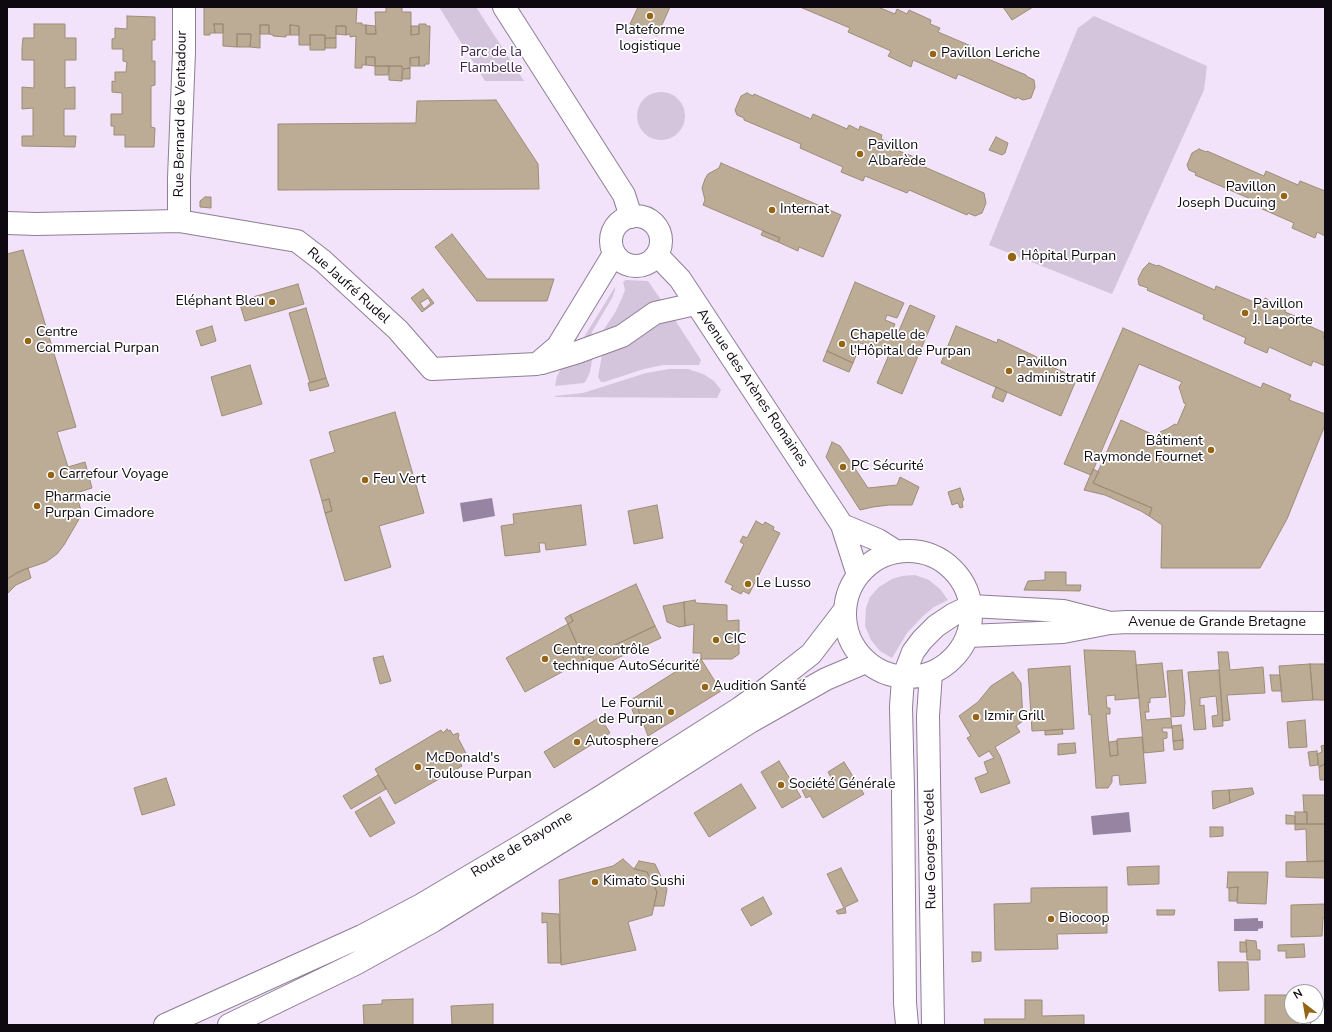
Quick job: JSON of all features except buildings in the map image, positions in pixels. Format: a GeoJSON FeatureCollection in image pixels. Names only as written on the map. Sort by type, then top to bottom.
{"type":"FeatureCollection","features":[{"type":"Feature","properties":{"kind":"street","name":"Rue Bernard de Ventadour"},"geometry":{"type":"LineString","coordinates":[[179,221],[184,7]]}},
{"type":"Feature","properties":{"kind":"street"},"geometry":{"type":"LineString","coordinates":[[504,7],[624,195],[630,217]]}},
{"type":"Feature","properties":{"kind":"street"},"geometry":{"type":"LineString","coordinates":[[638,216],[645,218],[657,227],[662,241],[661,248],[657,255],[652,261],[643,266],[632,266],[622,262],[614,254],[611,246],[615,227],[630,217],[638,216]]}},
{"type":"Feature","properties":{"kind":"street","name":"Rue Jaufré Rudel"},"geometry":{"type":"LineString","coordinates":[[7,223],[36,224],[179,221],[297,241],[324,261],[398,330],[432,369],[537,364]]}},
{"type":"Feature","properties":{"kind":"street"},"geometry":{"type":"LineString","coordinates":[[537,364],[558,346],[614,254]]}},
{"type":"Feature","properties":{"kind":"street","name":"Avenue des Arènes Romaines"},"geometry":{"type":"LineString","coordinates":[[657,255],[680,279],[695,304],[842,525],[858,575]]}},
{"type":"Feature","properties":{"kind":"street"},"geometry":{"type":"LineString","coordinates":[[537,364],[578,352],[622,336],[655,312],[695,304]]}},
{"type":"Feature","properties":{"kind":"street"},"geometry":{"type":"LineString","coordinates":[[842,525],[872,537],[897,552]]}},
{"type":"Feature","properties":{"kind":"street"},"geometry":{"type":"LineString","coordinates":[[897,552],[920,552],[931,555],[946,563],[958,574],[966,587],[971,606],[971,619],[968,636],[959,652],[946,664],[931,673],[915,677],[903,678],[882,672],[866,662],[855,649],[846,630],[844,611],[848,592],[858,575],[866,566],[875,560],[886,554],[897,552]]}},
{"type":"Feature","properties":{"kind":"street","name":"Avenue de Grande Bretagne"},"geometry":{"type":"LineString","coordinates":[[971,606],[1063,611],[1110,623]]}},
{"type":"Feature","properties":{"kind":"street","name":"Rue Georges Vedel"},"geometry":{"type":"LineString","coordinates":[[907,1025],[905,1003],[904,789],[901,708],[903,678],[913,652],[922,640],[936,626],[954,614],[971,606]]}},
{"type":"Feature","properties":{"kind":"street","name":"Route de Bayonne"},"geometry":{"type":"LineString","coordinates":[[165,1025],[329,952],[382,926],[421,905],[537,836],[740,708],[811,654],[844,611]]}},
{"type":"Feature","properties":{"kind":"street","name":"Avenue de Grande Bretagne"},"geometry":{"type":"LineString","coordinates":[[968,636],[1063,632],[1110,623],[1127,622],[1325,623]]}},
{"type":"Feature","properties":{"kind":"street","name":"Route de Bayonne"},"geometry":{"type":"LineString","coordinates":[[229,1025],[355,964],[433,922],[750,722],[826,678],[866,662]]}},
{"type":"Feature","properties":{"kind":"street","name":"Rue Georges Vedel"},"geometry":{"type":"LineString","coordinates":[[931,673],[928,716],[934,1025]]}},
{"type":"Feature","properties":{"kind":"street"},"geometry":{"type":"LineString","coordinates":[[1322,1025],[1325,1016]]}},
{"type":"Feature","properties":{"kind":"green space","name":"Parc de la Flambelle"},"geometry":{"type":"Polygon","coordinates":[[[439,7],[476,7],[524,81],[485,81],[439,7]]]}},
{"type":"Feature","properties":{"kind":"green space"},"geometry":{"type":"Polygon","coordinates":[[[1094,16],[1207,66],[1204,90],[1112,294],[989,245],[1078,28],[1094,16]]]}},
{"type":"Feature","properties":{"kind":"green space"},"geometry":{"type":"Polygon","coordinates":[[[661,92],[670,94],[678,99],[683,107],[685,116],[683,125],[678,133],[670,138],[661,140],[652,138],[644,133],[639,125],[637,116],[639,107],[644,99],[652,94],[661,92]]]}},
{"type":"Feature","properties":{"kind":"green space"},"geometry":{"type":"Polygon","coordinates":[[[626,280],[648,281],[664,304],[640,317],[601,334],[616,311],[625,290],[623,282],[626,280]]]}},
{"type":"Feature","properties":{"kind":"green space"},"geometry":{"type":"Polygon","coordinates":[[[615,287],[612,298],[592,332],[590,339],[581,342],[615,287]]]}},
{"type":"Feature","properties":{"kind":"green space"},"geometry":{"type":"Polygon","coordinates":[[[673,317],[701,360],[699,365],[663,365],[601,382],[598,377],[602,355],[601,349],[673,317]]]}},
{"type":"Feature","properties":{"kind":"green space"},"geometry":{"type":"Polygon","coordinates":[[[593,355],[590,372],[584,383],[555,386],[557,376],[561,369],[593,355]]]}},
{"type":"Feature","properties":{"kind":"green space"},"geometry":{"type":"Polygon","coordinates":[[[669,369],[688,369],[703,374],[714,381],[721,390],[717,398],[555,397],[583,393],[646,373],[669,369]]]}},
{"type":"Feature","properties":{"kind":"green space"},"geometry":{"type":"Polygon","coordinates":[[[915,575],[929,580],[940,589],[948,600],[934,607],[923,616],[907,633],[892,658],[880,651],[871,640],[865,626],[866,608],[870,597],[879,587],[892,579],[902,576],[915,575]]]}},
{"type":"Feature","properties":{"kind":"shaded area"},"geometry":{"type":"Polygon","coordinates":[[[492,498],[495,516],[463,522],[460,503],[492,498]]]}},
{"type":"Feature","properties":{"kind":"shaded area"},"geometry":{"type":"Polygon","coordinates":[[[1129,812],[1131,832],[1093,835],[1091,816],[1129,812]]]}},
{"type":"Feature","properties":{"kind":"shaded area"},"geometry":{"type":"Polygon","coordinates":[[[1258,918],[1258,921],[1263,921],[1263,928],[1258,929],[1258,931],[1234,931],[1234,919],[1258,918]]]}},
{"type":"Feature","properties":{"kind":"place","name":"Plateforme logistique"},"geometry":{"type":"Point","coordinates":[650,16]}},
{"type":"Feature","properties":{"kind":"place","name":"Pavillon Leriche"},"geometry":{"type":"Point","coordinates":[933,54]}},
{"type":"Feature","properties":{"kind":"place","name":"Pavillon Albarède"},"geometry":{"type":"Point","coordinates":[860,154]}},
{"type":"Feature","properties":{"kind":"place","name":"Pavillon Joseph Ducuing"},"geometry":{"type":"Point","coordinates":[1284,196]}},
{"type":"Feature","properties":{"kind":"place","name":"Internat"},"geometry":{"type":"Point","coordinates":[772,210]}},
{"type":"Feature","properties":{"kind":"place","name":"Hôpital Purpan"},"geometry":{"type":"Point","coordinates":[1012,257]}},
{"type":"Feature","properties":{"kind":"place","name":"Eléphant Bleu"},"geometry":{"type":"Point","coordinates":[272,302]}},
{"type":"Feature","properties":{"kind":"place","name":"Pavillon J. Laporte"},"geometry":{"type":"Point","coordinates":[1245,313]}},
{"type":"Feature","properties":{"kind":"place","name":"Centre Commercial Purpan"},"geometry":{"type":"Point","coordinates":[28,341]}},
{"type":"Feature","properties":{"kind":"place","name":"Chapelle de l'Hôpital de Purpan"},"geometry":{"type":"Point","coordinates":[842,344]}},
{"type":"Feature","properties":{"kind":"place","name":"Pavillon administratif"},"geometry":{"type":"Point","coordinates":[1009,371]}},
{"type":"Feature","properties":{"kind":"place","name":"Bâtiment Raymonde Fournet"},"geometry":{"type":"Point","coordinates":[1211,450]}},
{"type":"Feature","properties":{"kind":"place","name":"PC Sécurité"},"geometry":{"type":"Point","coordinates":[843,467]}},
{"type":"Feature","properties":{"kind":"place","name":"Carrefour Voyage"},"geometry":{"type":"Point","coordinates":[51,475]}},
{"type":"Feature","properties":{"kind":"place","name":"Feu Vert"},"geometry":{"type":"Point","coordinates":[365,480]}},
{"type":"Feature","properties":{"kind":"place","name":"Pharmacie Purpan Cimadore"},"geometry":{"type":"Point","coordinates":[37,506]}},
{"type":"Feature","properties":{"kind":"place","name":"Le Lusso"},"geometry":{"type":"Point","coordinates":[748,584]}},
{"type":"Feature","properties":{"kind":"place","name":"CIC"},"geometry":{"type":"Point","coordinates":[716,640]}},
{"type":"Feature","properties":{"kind":"place","name":"Centre contrôle technique AutoSécurité"},"geometry":{"type":"Point","coordinates":[545,659]}},
{"type":"Feature","properties":{"kind":"place","name":"Audition Santé"},"geometry":{"type":"Point","coordinates":[705,687]}},
{"type":"Feature","properties":{"kind":"place","name":"Le Fournil de Purpan"},"geometry":{"type":"Point","coordinates":[671,712]}},
{"type":"Feature","properties":{"kind":"place","name":"Izmir Grill"},"geometry":{"type":"Point","coordinates":[976,717]}},
{"type":"Feature","properties":{"kind":"place","name":"Autosphere"},"geometry":{"type":"Point","coordinates":[577,742]}},
{"type":"Feature","properties":{"kind":"place","name":"McDonald's Toulouse Purpan"},"geometry":{"type":"Point","coordinates":[418,767]}},
{"type":"Feature","properties":{"kind":"place","name":"Société Générale"},"geometry":{"type":"Point","coordinates":[781,785]}},
{"type":"Feature","properties":{"kind":"place","name":"Kimato Sushi"},"geometry":{"type":"Point","coordinates":[595,882]}},
{"type":"Feature","properties":{"kind":"place","name":"Biocoop"},"geometry":{"type":"Point","coordinates":[1051,919]}}]}
